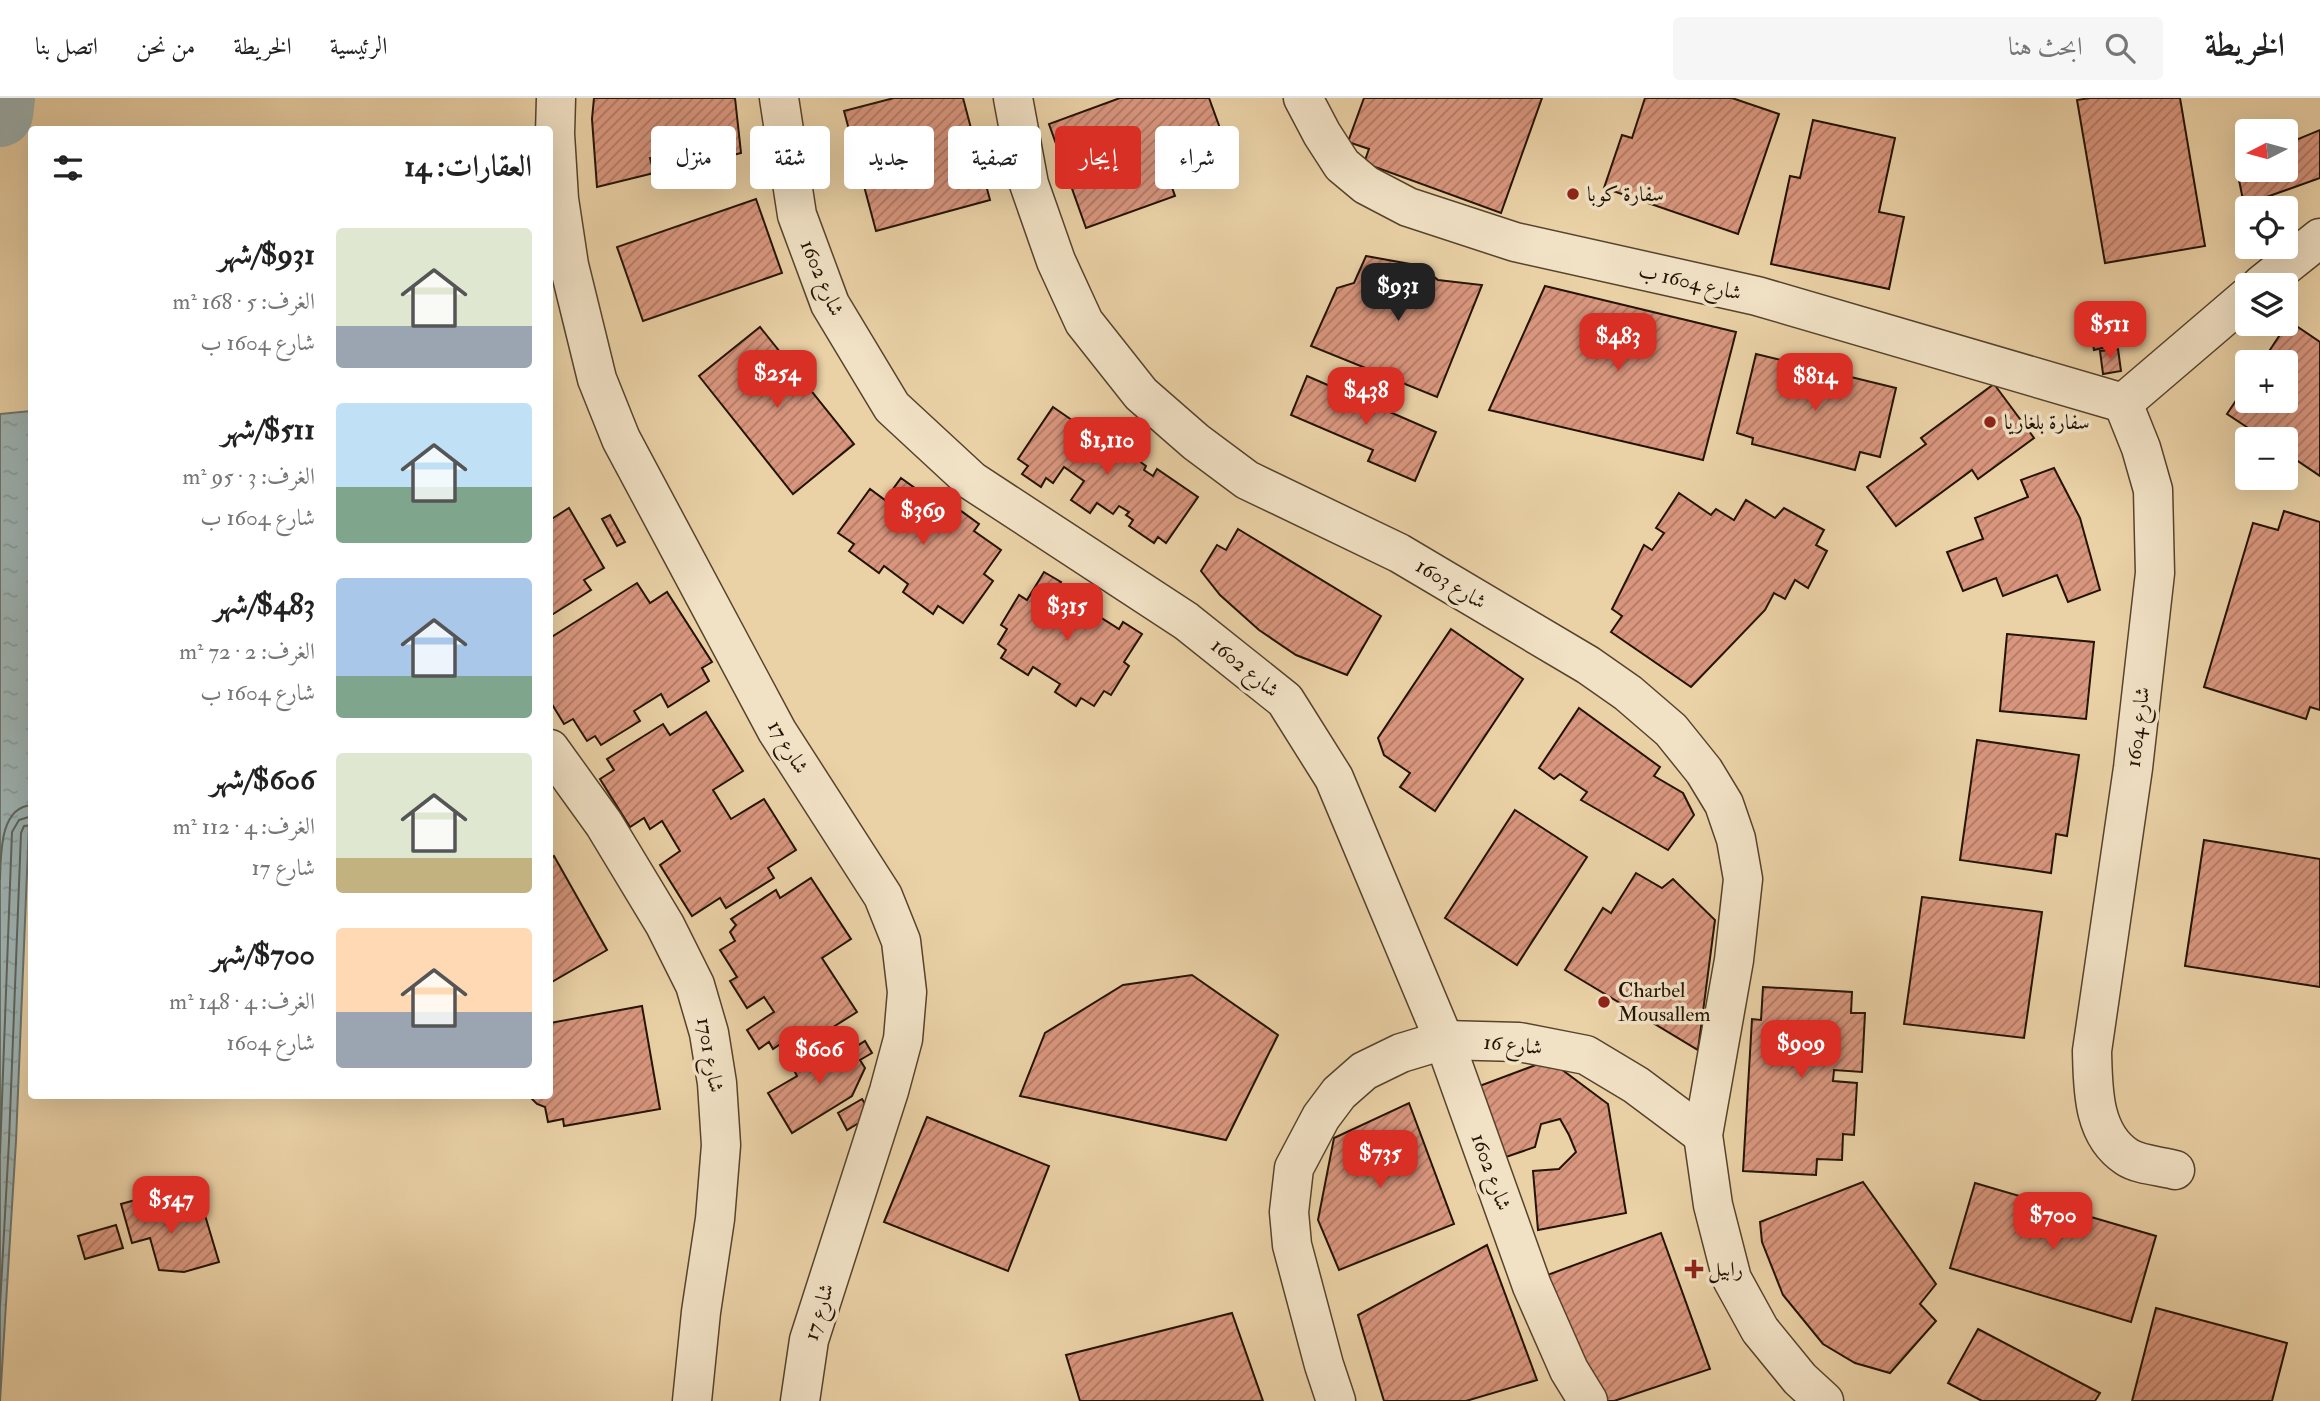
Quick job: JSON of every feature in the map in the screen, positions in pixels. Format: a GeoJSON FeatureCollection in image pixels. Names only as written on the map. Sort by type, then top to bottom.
{"type":"FeatureCollection","features":[{"type":"Feature","properties":{"kind":"street","name":"شارع 17"},"geometry":{"type":"LineString","coordinates":[[556,98],[559,199],[569,265],[597,379],[621,439],[777,731],[883,896],[901,941],[907,992],[903,1039],[890,1091],[809,1340],[800,1401]]}},
{"type":"Feature","properties":{"kind":"street","name":"شارع 1602"},"geometry":{"type":"LineString","coordinates":[[779,98],[797,215],[830,304],[892,407],[972,481],[1186,621],[1285,700],[1334,778],[1444,1040],[1532,1286],[1569,1370],[1588,1401]]}},
{"type":"Feature","properties":{"kind":"street","name":"شارع 1603"},"geometry":{"type":"LineString","coordinates":[[1013,98],[1029,184],[1056,261],[1084,322],[1141,394],[1196,442],[1247,480],[1399,553],[1588,665],[1628,693],[1671,730],[1704,771],[1724,804],[1736,839],[1744,879],[1734,960],[1703,1135]]}},
{"type":"Feature","properties":{"kind":"street","name":"شارع 1604 ب"},"geometry":{"type":"LineString","coordinates":[[1303,98],[1342,164],[1366,185],[1408,207],[1515,242],[1757,296],[2123,403]]}},
{"type":"Feature","properties":{"kind":"street"},"geometry":{"type":"LineString","coordinates":[[2276,273],[2320,238]]}},
{"type":"Feature","properties":{"kind":"street"},"geometry":{"type":"LineString","coordinates":[[2123,403],[2235,307]]}},
{"type":"Feature","properties":{"kind":"street","name":"شارع 1604"},"geometry":{"type":"LineString","coordinates":[[2123,403],[2141,448],[2153,491],[2155,573],[2133,768],[2092,1051],[2093,1093],[2110,1143],[2129,1158],[2175,1170]]}},
{"type":"Feature","properties":{"kind":"street","name":"شارع 1701"},"geometry":{"type":"LineString","coordinates":[[553,753],[604,824],[665,925],[695,985],[709,1033],[717,1083],[720,1145],[715,1219],[701,1312],[692,1401]]}},
{"type":"Feature","properties":{"kind":"street","name":"شارع 16"},"geometry":{"type":"LineString","coordinates":[[1336,1401],[1292,1245],[1289,1212],[1294,1168],[1321,1118],[1339,1093],[1364,1071],[1401,1053],[1444,1040],[1519,1042],[1586,1055],[1636,1085],[1703,1135]]}},
{"type":"Feature","properties":{"kind":"street"},"geometry":{"type":"LineString","coordinates":[[1703,1135],[1713,1205],[1732,1279],[1760,1330],[1800,1379],[1824,1401]]}},
{"type":"Feature","properties":{"kind":"water"},"geometry":{"type":"Polygon","coordinates":[[[28,411],[28,848],[16,1141],[0,1401],[0,414],[28,411]]]}},
{"type":"Feature","properties":{"kind":"building"},"geometry":{"type":"Polygon","coordinates":[[[594,98],[735,98],[741,153],[736,154],[736,126],[651,126],[651,174],[597,187],[592,119],[594,98]]]}},
{"type":"Feature","properties":{"kind":"building"},"geometry":{"type":"Polygon","coordinates":[[[894,98],[963,98],[970,126],[948,126],[948,189],[987,189],[990,200],[876,231],[865,189],[934,189],[934,126],[848,126],[844,111],[894,98]]]}},
{"type":"Feature","properties":{"kind":"building"},"geometry":{"type":"Polygon","coordinates":[[[1120,98],[1209,98],[1219,126],[1155,126],[1155,189],[1173,189],[1175,196],[1086,228],[1072,189],[1141,189],[1141,126],[1055,126],[1055,141],[1049,124],[1120,98]]]}},
{"type":"Feature","properties":{"kind":"building"},"geometry":{"type":"Polygon","coordinates":[[[1364,98],[1542,98],[1501,213],[1364,163],[1369,149],[1348,142],[1364,98]]]}},
{"type":"Feature","properties":{"kind":"building"},"geometry":{"type":"Polygon","coordinates":[[[1645,98],[1732,98],[1779,114],[1738,234],[1604,188],[1622,135],[1632,138],[1645,98]]]}},
{"type":"Feature","properties":{"kind":"building"},"geometry":{"type":"Polygon","coordinates":[[[2180,98],[2205,246],[2105,263],[2077,100],[2180,98]]]}},
{"type":"Feature","properties":{"kind":"building"},"geometry":{"type":"Polygon","coordinates":[[[1813,120],[1895,138],[1879,212],[1904,217],[1889,289],[1771,264],[1790,176],[1800,178],[1813,120]]]}},
{"type":"Feature","properties":{"kind":"building"},"geometry":{"type":"Polygon","coordinates":[[[2320,130],[2320,178],[2269,196],[2242,196],[2239,182],[2298,182],[2298,139],[2320,130]]]}},
{"type":"Feature","properties":{"kind":"building"},"geometry":{"type":"Polygon","coordinates":[[[756,199],[782,273],[643,321],[617,247],[756,199]]]}},
{"type":"Feature","properties":{"kind":"building"},"geometry":{"type":"Polygon","coordinates":[[[1366,256],[1421,266],[1438,280],[1482,285],[1437,397],[1311,346],[1337,288],[1354,283],[1366,256]]]}},
{"type":"Feature","properties":{"kind":"building"},"geometry":{"type":"Polygon","coordinates":[[[1545,286],[1736,332],[1703,460],[1489,410],[1545,286]]]}},
{"type":"Feature","properties":{"kind":"building"},"geometry":{"type":"Polygon","coordinates":[[[2121,317],[2127,342],[2094,350],[2089,324],[2121,317]]]}},
{"type":"Feature","properties":{"kind":"building"},"geometry":{"type":"Polygon","coordinates":[[[760,327],[854,444],[793,494],[699,376],[760,327]]]}},
{"type":"Feature","properties":{"kind":"building"},"geometry":{"type":"Polygon","coordinates":[[[2298,327],[2320,342],[2320,476],[2298,461],[2298,427],[2247,427],[2227,414],[2235,402],[2235,413],[2298,413],[2298,350],[2270,350],[2279,336],[2298,336],[2298,327]]]}},
{"type":"Feature","properties":{"kind":"building"},"geometry":{"type":"Polygon","coordinates":[[[2118,349],[2121,371],[2103,374],[2100,351],[2118,349]]]}},
{"type":"Feature","properties":{"kind":"building"},"geometry":{"type":"Polygon","coordinates":[[[1756,354],[1896,388],[1880,457],[1860,452],[1855,470],[1752,444],[1753,438],[1737,433],[1756,354]]]}},
{"type":"Feature","properties":{"kind":"building"},"geometry":{"type":"Polygon","coordinates":[[[1307,376],[1436,432],[1415,481],[1368,461],[1373,450],[1291,415],[1307,376]]]}},
{"type":"Feature","properties":{"kind":"building"},"geometry":{"type":"Polygon","coordinates":[[[1994,384],[2034,438],[1978,479],[1972,470],[1896,526],[1867,487],[1926,444],[1921,438],[1994,384]]]}},
{"type":"Feature","properties":{"kind":"building"},"geometry":{"type":"Polygon","coordinates":[[[1053,407],[1108,445],[1111,441],[1146,466],[1144,470],[1153,476],[1157,469],[1198,497],[1166,543],[1158,537],[1154,543],[1129,526],[1133,520],[1126,515],[1129,512],[1119,506],[1113,514],[1097,503],[1090,513],[1071,500],[1084,481],[1064,467],[1053,483],[1046,478],[1041,487],[1022,474],[1028,466],[1018,459],[1053,407]]]}},
{"type":"Feature","properties":{"kind":"building"},"geometry":{"type":"Polygon","coordinates":[[[2054,468],[2080,518],[2100,590],[2068,602],[2057,575],[2003,596],[1996,578],[1963,591],[1947,552],[1983,539],[1975,518],[2028,497],[2021,480],[2054,468]]]}},
{"type":"Feature","properties":{"kind":"building"},"geometry":{"type":"Polygon","coordinates":[[[901,478],[926,496],[931,489],[979,524],[974,531],[1001,550],[984,574],[993,581],[963,623],[938,606],[933,614],[903,592],[908,584],[884,566],[879,573],[849,551],[854,544],[838,533],[870,489],[885,500],[901,478]]]}},
{"type":"Feature","properties":{"kind":"building"},"geometry":{"type":"Polygon","coordinates":[[[1679,493],[1711,515],[1716,509],[1734,520],[1746,500],[1775,518],[1784,508],[1824,530],[1816,545],[1827,551],[1808,588],[1795,580],[1785,599],[1774,593],[1765,610],[1691,687],[1611,632],[1622,616],[1612,609],[1644,545],[1652,550],[1664,533],[1656,528],[1679,493]]]}},
{"type":"Feature","properties":{"kind":"building"},"geometry":{"type":"Polygon","coordinates":[[[569,508],[604,568],[584,580],[591,590],[553,614],[553,518],[569,508]]]}},
{"type":"Feature","properties":{"kind":"building"},"geometry":{"type":"Polygon","coordinates":[[[2284,511],[2320,522],[2320,710],[2310,707],[2306,719],[2204,687],[2253,523],[2278,530],[2284,511]]]}},
{"type":"Feature","properties":{"kind":"building"},"geometry":{"type":"Polygon","coordinates":[[[610,515],[625,542],[617,546],[602,519],[610,515]]]}},
{"type":"Feature","properties":{"kind":"building"},"geometry":{"type":"Polygon","coordinates":[[[1238,529],[1381,616],[1347,675],[1296,655],[1259,630],[1220,595],[1201,571],[1217,545],[1226,550],[1238,529]]]}},
{"type":"Feature","properties":{"kind":"building"},"geometry":{"type":"Polygon","coordinates":[[[1044,572],[1061,582],[1056,589],[1119,629],[1123,622],[1142,634],[1124,662],[1129,666],[1111,695],[1104,691],[1094,706],[1081,698],[1076,706],[1055,692],[1060,684],[1033,667],[1028,675],[1001,658],[1006,650],[998,644],[1007,629],[1001,625],[1019,595],[1027,600],[1044,572]]]}},
{"type":"Feature","properties":{"kind":"building"},"geometry":{"type":"Polygon","coordinates":[[[637,583],[650,603],[667,592],[712,662],[702,668],[709,681],[668,707],[661,694],[634,711],[640,721],[601,745],[595,736],[587,741],[573,719],[564,724],[553,706],[553,636],[637,583]]]}},
{"type":"Feature","properties":{"kind":"building"},"geometry":{"type":"Polygon","coordinates":[[[1451,629],[1523,679],[1435,811],[1400,787],[1410,773],[1384,755],[1378,738],[1451,629]]]}},
{"type":"Feature","properties":{"kind":"building"},"geometry":{"type":"Polygon","coordinates":[[[2007,634],[2094,642],[2086,719],[2000,711],[2007,634]]]}},
{"type":"Feature","properties":{"kind":"building"},"geometry":{"type":"Polygon","coordinates":[[[1579,708],[1660,767],[1654,776],[1683,793],[1694,815],[1668,850],[1581,800],[1587,792],[1560,774],[1554,779],[1539,768],[1579,708]]]}},
{"type":"Feature","properties":{"kind":"building"},"geometry":{"type":"Polygon","coordinates":[[[706,712],[743,771],[713,790],[731,819],[764,799],[796,850],[768,868],[774,878],[726,908],[720,898],[692,916],[660,865],[680,851],[662,821],[650,829],[644,818],[630,827],[600,779],[614,770],[607,759],[663,724],[670,735],[706,712]]]}},
{"type":"Feature","properties":{"kind":"building"},"geometry":{"type":"Polygon","coordinates":[[[1977,740],[2079,755],[2067,836],[2056,834],[2051,873],[1960,860],[1977,740]]]}},
{"type":"Feature","properties":{"kind":"building"},"geometry":{"type":"Polygon","coordinates":[[[1515,810],[1587,857],[1517,965],[1445,918],[1515,810]]]}},
{"type":"Feature","properties":{"kind":"building"},"geometry":{"type":"Polygon","coordinates":[[[2204,840],[2320,859],[2320,987],[2185,966],[2204,840]]]}},
{"type":"Feature","properties":{"kind":"building"},"geometry":{"type":"Polygon","coordinates":[[[553,857],[607,950],[553,981],[553,857]]]}},
{"type":"Feature","properties":{"kind":"building"},"geometry":{"type":"Polygon","coordinates":[[[1636,873],[1662,888],[1673,879],[1715,920],[1698,1050],[1565,970],[1603,908],[1611,913],[1636,873]]]}},
{"type":"Feature","properties":{"kind":"building"},"geometry":{"type":"Polygon","coordinates":[[[811,878],[851,939],[822,958],[857,1012],[800,1048],[792,1036],[773,1049],[769,1042],[759,1049],[747,1030],[774,1012],[764,997],[747,1008],[730,981],[737,977],[720,950],[735,941],[730,932],[736,925],[731,919],[776,890],[780,898],[811,878]]]}},
{"type":"Feature","properties":{"kind":"building"},"geometry":{"type":"Polygon","coordinates":[[[1922,897],[2042,912],[2024,1038],[1904,1024],[1922,897]]]}},
{"type":"Feature","properties":{"kind":"building"},"geometry":{"type":"Polygon","coordinates":[[[1192,975],[1278,1035],[1226,1140],[1020,1096],[1045,1033],[1123,985],[1192,975]]]}},
{"type":"Feature","properties":{"kind":"building"},"geometry":{"type":"Polygon","coordinates":[[[1763,987],[1852,992],[1851,1013],[1865,1013],[1862,1072],[1834,1070],[1833,1081],[1857,1083],[1854,1135],[1843,1134],[1842,1160],[1817,1159],[1816,1175],[1743,1171],[1752,1019],[1761,1020],[1763,987]]]}},
{"type":"Feature","properties":{"kind":"building"},"geometry":{"type":"Polygon","coordinates":[[[642,1006],[660,1109],[564,1126],[563,1119],[548,1122],[545,1107],[532,1099],[553,1099],[553,1022],[642,1006]]]}},
{"type":"Feature","properties":{"kind":"building"},"geometry":{"type":"Polygon","coordinates":[[[865,1041],[872,1053],[860,1060],[865,1068],[852,1096],[792,1133],[768,1093],[797,1076],[793,1068],[825,1048],[833,1061],[865,1041]]]}},
{"type":"Feature","properties":{"kind":"building"},"geometry":{"type":"Polygon","coordinates":[[[1549,1060],[1608,1104],[1626,1213],[1538,1230],[1533,1171],[1559,1169],[1576,1152],[1569,1135],[1560,1119],[1541,1124],[1535,1147],[1500,1159],[1466,1091],[1549,1060]]]}},
{"type":"Feature","properties":{"kind":"building"},"geometry":{"type":"Polygon","coordinates":[[[862,1099],[872,1115],[847,1130],[838,1113],[862,1099]]]}},
{"type":"Feature","properties":{"kind":"building"},"geometry":{"type":"Polygon","coordinates":[[[1409,1103],[1454,1224],[1339,1270],[1318,1220],[1334,1138],[1409,1103]]]}},
{"type":"Feature","properties":{"kind":"building"},"geometry":{"type":"Polygon","coordinates":[[[927,1117],[1049,1166],[1008,1271],[884,1222],[927,1117]]]}},
{"type":"Feature","properties":{"kind":"building"},"geometry":{"type":"Polygon","coordinates":[[[1863,1182],[1936,1284],[1920,1304],[1936,1321],[1890,1373],[1855,1363],[1823,1344],[1783,1295],[1762,1242],[1760,1222],[1863,1182]]]}},
{"type":"Feature","properties":{"kind":"building"},"geometry":{"type":"Polygon","coordinates":[[[1975,1183],[2156,1236],[2131,1322],[1950,1268],[1975,1183]]]}},
{"type":"Feature","properties":{"kind":"building"},"geometry":{"type":"Polygon","coordinates":[[[157,1194],[166,1224],[204,1212],[219,1262],[184,1272],[159,1270],[150,1238],[132,1243],[121,1204],[157,1194]]]}},
{"type":"Feature","properties":{"kind":"building"},"geometry":{"type":"Polygon","coordinates":[[[116,1225],[123,1248],[85,1259],[78,1236],[116,1225]]]}},
{"type":"Feature","properties":{"kind":"building"},"geometry":{"type":"Polygon","coordinates":[[[1661,1233],[1710,1369],[1614,1401],[1597,1401],[1542,1277],[1661,1233]]]}},
{"type":"Feature","properties":{"kind":"building"},"geometry":{"type":"Polygon","coordinates":[[[1487,1245],[1537,1380],[1466,1401],[1384,1401],[1358,1315],[1487,1245]]]}},
{"type":"Feature","properties":{"kind":"building"},"geometry":{"type":"Polygon","coordinates":[[[2156,1308],[2287,1343],[2272,1401],[2132,1401],[2156,1308]]]}},
{"type":"Feature","properties":{"kind":"building"},"geometry":{"type":"Polygon","coordinates":[[[1232,1313],[1263,1401],[1080,1401],[1066,1355],[1232,1313]]]}},
{"type":"Feature","properties":{"kind":"building"},"geometry":{"type":"Polygon","coordinates":[[[1978,1329],[2100,1393],[2095,1401],[1982,1401],[1948,1383],[1978,1329]]]}},
{"type":"Feature","properties":{"kind":"waterway"},"geometry":{"type":"LineString","coordinates":[[0,114],[2,98]]}},
{"type":"Feature","properties":{"kind":"place","name":"سفارة كوبا"},"geometry":{"type":"Point","coordinates":[1573,194]}},
{"type":"Feature","properties":{"kind":"place","name":"سفارة بلغاريا"},"geometry":{"type":"Point","coordinates":[1990,422]}},
{"type":"Feature","properties":{"kind":"place","name":"Charbel Mousallem"},"geometry":{"type":"Point","coordinates":[1604,1002]}},
{"type":"Feature","properties":{"kind":"place","name":"رابيل"},"geometry":{"type":"Point","coordinates":[1694,1269]}}]}
